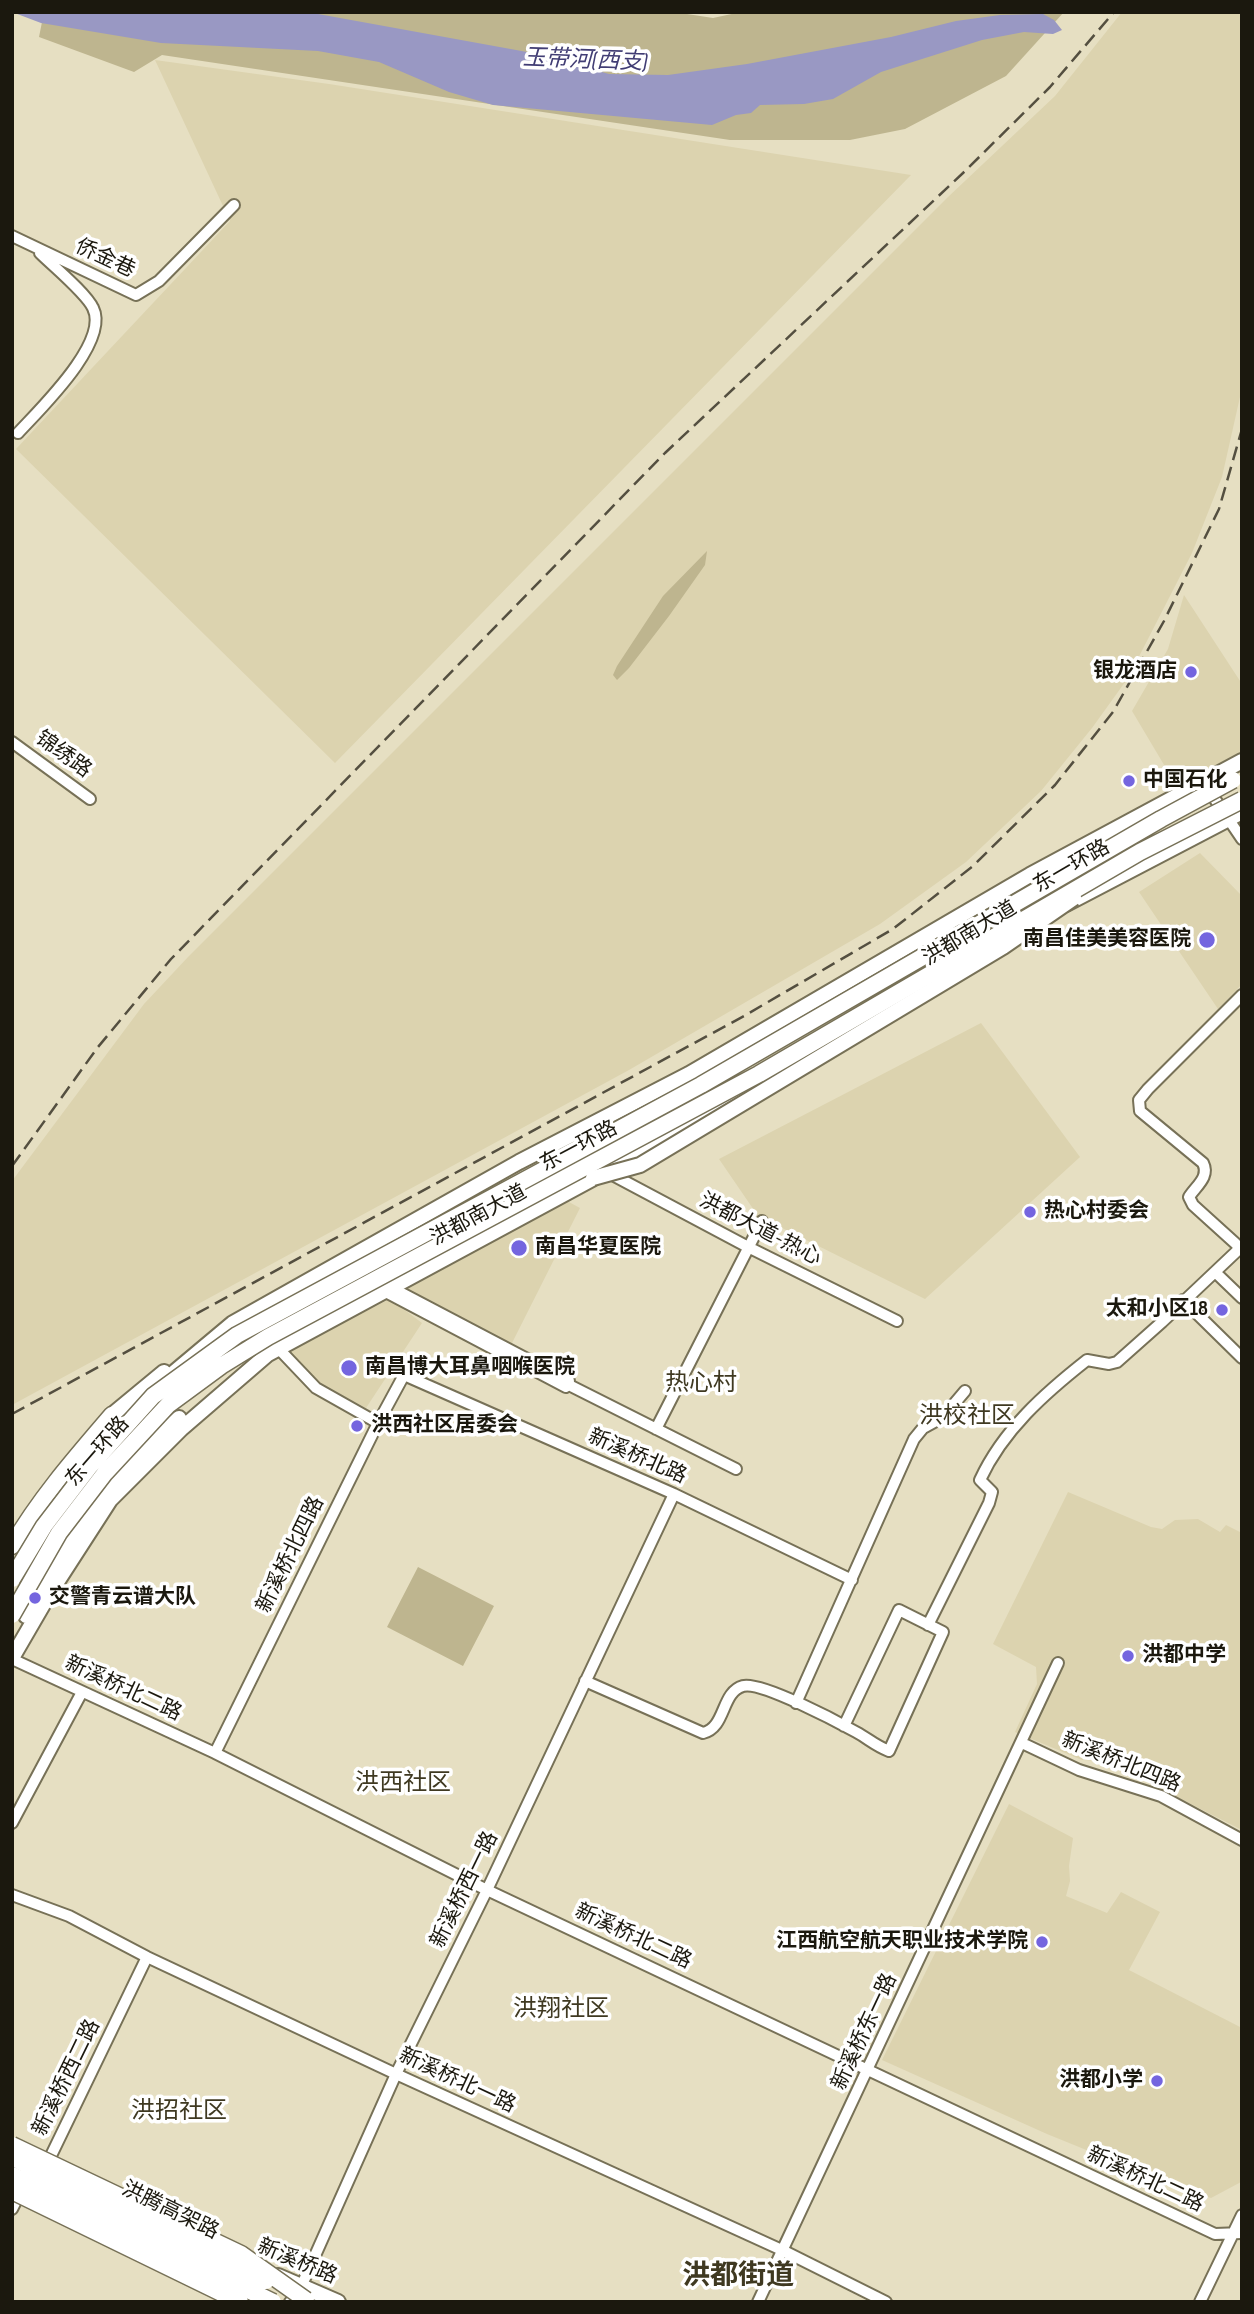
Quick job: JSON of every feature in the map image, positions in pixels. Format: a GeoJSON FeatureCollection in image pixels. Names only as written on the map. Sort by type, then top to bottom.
{"type":"FeatureCollection","features":[{"type":"Feature","properties":{"kind":"highway","name":"东一环路"},"geometry":{"type":"LineString","coordinates":[[12,1579],[44,1526],[90,1466],[153,1396],[237,1335],[701,1085],[1242,775]]}},
{"type":"Feature","properties":{"kind":"highway","name":"东一环路"},"geometry":{"type":"LineString","coordinates":[[12,1615],[59,1533],[105,1473],[168,1405],[220,1366],[280,1331],[759,1074],[1140,852],[1242,800]]}},
{"type":"Feature","properties":{"kind":"highway"},"geometry":{"type":"LineString","coordinates":[[12,1546],[57,1480],[112,1415]]}},
{"type":"Feature","properties":{"kind":"highway"},"geometry":{"type":"LineString","coordinates":[[12,2145],[241,2254],[302,2297]]}},
{"type":"Feature","properties":{"kind":"highway","name":"洪腾高架路"},"geometry":{"type":"LineString","coordinates":[[12,2157],[302,2297]]}},
{"type":"Feature","properties":{"kind":"highway","name":"洪腾高架路"},"geometry":{"type":"LineString","coordinates":[[12,2175],[273,2302]]}},
{"type":"Feature","properties":{"kind":"highway"},"geometry":{"type":"LineString","coordinates":[[15,2188],[240,2302]]}},
{"type":"Feature","properties":{"kind":"main road","name":"洪都南大道"},"geometry":{"type":"LineString","coordinates":[[12,1590],[81,1471],[166,1377],[233,1323],[519,1162],[689,1074],[1030,875],[1242,761]]}},
{"type":"Feature","properties":{"kind":"main road","name":"洪都南大道"},"geometry":{"type":"LineString","coordinates":[[12,1659],[110,1500],[181,1429],[273,1351],[600,1175],[841,1036],[1027,924],[1237,813]]}},
{"type":"Feature","properties":{"kind":"main road"},"geometry":{"type":"LineString","coordinates":[[600,1175],[640,1165],[1003,947],[1140,852]]}},
{"type":"Feature","properties":{"kind":"main road"},"geometry":{"type":"LineString","coordinates":[[112,1415],[155,1378],[233,1323]]}},
{"type":"Feature","properties":{"kind":"main road"},"geometry":{"type":"LineString","coordinates":[[12,1639],[58,1559],[103,1493],[146,1448],[214,1386],[273,1351]]}},
{"type":"Feature","properties":{"kind":"main road","name":"新溪桥路"},"geometry":{"type":"LineString","coordinates":[[12,2151],[242,2262],[302,2297],[338,2302]]}},
{"type":"Feature","properties":{"kind":"main road"},"geometry":{"type":"LineString","coordinates":[[15,2188],[261,2302]]}},
{"type":"Feature","properties":{"kind":"street","name":"侨金巷"},"geometry":{"type":"LineString","coordinates":[[12,236],[136,295],[159,281],[234,205]]}},
{"type":"Feature","properties":{"kind":"street"},"geometry":{"type":"LineString","coordinates":[[18,433],[69,378],[91,339],[97,317],[92,304],[33,246]]}},
{"type":"Feature","properties":{"kind":"street","name":"锦绣路"},"geometry":{"type":"LineString","coordinates":[[12,742],[90,799]]}},
{"type":"Feature","properties":{"kind":"street"},"geometry":{"type":"LineString","coordinates":[[1225,769],[1242,839]]}},
{"type":"Feature","properties":{"kind":"street"},"geometry":{"type":"LineString","coordinates":[[1203,781],[1237,813]]}},
{"type":"Feature","properties":{"kind":"street"},"geometry":{"type":"LineString","coordinates":[[929,1625],[989,1503],[992,1492],[980,1480],[987,1464],[1005,1438],[1029,1410],[1087,1360],[1109,1364],[1117,1362],[1235,1255],[1238,1246],[1193,1205],[1189,1197],[1205,1175],[1203,1163],[1140,1111],[1139,1100],[1242,995]]}},
{"type":"Feature","properties":{"kind":"street","name":"洪都大道-热心"},"geometry":{"type":"LineString","coordinates":[[600,1175],[897,1321]]}},
{"type":"Feature","properties":{"kind":"street"},"geometry":{"type":"LineString","coordinates":[[656,1429],[762,1221]]}},
{"type":"Feature","properties":{"kind":"street"},"geometry":{"type":"LineString","coordinates":[[1216,1272],[1242,1298]]}},
{"type":"Feature","properties":{"kind":"street"},"geometry":{"type":"LineString","coordinates":[[387,1289],[566,1387],[567,1384],[736,1469]]}},
{"type":"Feature","properties":{"kind":"street"},"geometry":{"type":"LineString","coordinates":[[1183,1300],[1242,1358]]}},
{"type":"Feature","properties":{"kind":"street"},"geometry":{"type":"LineString","coordinates":[[273,1351],[316,1388],[378,1423]]}},
{"type":"Feature","properties":{"kind":"street","name":"新溪桥北四路"},"geometry":{"type":"LineString","coordinates":[[215,1754],[404,1375]]}},
{"type":"Feature","properties":{"kind":"street","name":"新溪桥北路"},"geometry":{"type":"LineString","coordinates":[[404,1375],[674,1494],[852,1580]]}},
{"type":"Feature","properties":{"kind":"street"},"geometry":{"type":"LineString","coordinates":[[796,1703],[914,1439],[923,1429],[943,1417],[965,1391]]}},
{"type":"Feature","properties":{"kind":"street","name":"新溪桥西一路"},"geometry":{"type":"LineString","coordinates":[[302,2297],[396,2074],[487,1890],[674,1494]]}},
{"type":"Feature","properties":{"kind":"street"},"geometry":{"type":"LineString","coordinates":[[585,1682],[699,1732],[712,1729],[730,1696],[739,1687],[747,1685],[766,1689],[860,1734],[872,1744],[889,1751],[943,1632],[899,1610],[844,1726]]}},
{"type":"Feature","properties":{"kind":"street","name":"新溪桥北二路"},"geometry":{"type":"LineString","coordinates":[[12,1659],[215,1754],[487,1890],[1215,2234],[1238,2233]]}},
{"type":"Feature","properties":{"kind":"street","name":"新溪桥东一路"},"geometry":{"type":"LineString","coordinates":[[758,2302],[1023,1743],[1058,1663]]}},
{"type":"Feature","properties":{"kind":"street"},"geometry":{"type":"LineString","coordinates":[[12,1823],[82,1692]]}},
{"type":"Feature","properties":{"kind":"street","name":"新溪桥北四路"},"geometry":{"type":"LineString","coordinates":[[1023,1743],[1079,1770],[1161,1796],[1242,1840]]}},
{"type":"Feature","properties":{"kind":"street","name":"新溪桥北一路"},"geometry":{"type":"LineString","coordinates":[[12,1895],[69,1916],[147,1957],[783,2251],[886,2302]]}},
{"type":"Feature","properties":{"kind":"street","name":"新溪桥西二路"},"geometry":{"type":"LineString","coordinates":[[12,2209],[15,2188],[46,2167],[147,1957]]}},
{"type":"Feature","properties":{"kind":"street"},"geometry":{"type":"LineString","coordinates":[[1200,2302],[1238,2233],[1242,2215]]}},
{"type":"Feature","properties":{"kind":"shaded area"},"geometry":{"type":"Polygon","coordinates":[[[44,12],[674,12],[713,18],[741,12],[1064,12],[1006,76],[905,129],[850,140],[730,140],[162,55],[134,72],[39,37],[44,12]]]}},
{"type":"Feature","properties":{"kind":"shaded area"},"geometry":{"type":"Polygon","coordinates":[[[1122,12],[1242,12],[1242,388],[1222,477],[1192,553],[1128,678],[1092,728],[1041,791],[966,862],[880,924],[629,1070],[12,1405],[12,1181],[144,1004],[948,197],[1055,96],[1122,12]]]}},
{"type":"Feature","properties":{"kind":"shaded area"},"geometry":{"type":"Polygon","coordinates":[[[155,60],[329,84],[911,175],[335,763],[16,449],[230,221],[155,60]]]}},
{"type":"Feature","properties":{"kind":"shaded area"},"geometry":{"type":"Polygon","coordinates":[[[707,551],[705,565],[669,616],[617,680],[613,675],[617,666],[663,596],[707,551]]]}},
{"type":"Feature","properties":{"kind":"shaded area","name":"银龙酒店"},"geometry":{"type":"Polygon","coordinates":[[[1184,595],[1242,684],[1242,752],[1176,785],[1132,711],[1168,649],[1184,595]]]}},
{"type":"Feature","properties":{"kind":"shaded area","name":"南昌佳美美容医院"},"geometry":{"type":"Polygon","coordinates":[[[1200,853],[1242,896],[1242,984],[1218,1009],[1139,892],[1200,853]]]}},
{"type":"Feature","properties":{"kind":"shaded area"},"geometry":{"type":"Polygon","coordinates":[[[981,1023],[1080,1157],[925,1299],[758,1216],[719,1159],[981,1023]]]}},
{"type":"Feature","properties":{"kind":"shaded area","name":"南昌华夏医院"},"geometry":{"type":"Polygon","coordinates":[[[567,1201],[580,1208],[511,1345],[402,1287],[567,1201]]]}},
{"type":"Feature","properties":{"kind":"shaded area","name":"南昌博大耳鼻咽喉医院"},"geometry":{"type":"Polygon","coordinates":[[[390,1299],[422,1323],[366,1408],[322,1385],[289,1352],[308,1340],[390,1299]]]}},
{"type":"Feature","properties":{"kind":"shaded area","name":"洪都中学"},"geometry":{"type":"Polygon","coordinates":[[[1068,1492],[1151,1527],[1162,1529],[1175,1520],[1198,1519],[1220,1532],[1226,1525],[1242,1533],[1242,1830],[1106,1761],[1082,1760],[1015,1732],[1037,1684],[1036,1667],[993,1644],[1068,1492]]]}},
{"type":"Feature","properties":{"kind":"shaded area"},"geometry":{"type":"Polygon","coordinates":[[[418,1567],[494,1606],[463,1666],[387,1627],[418,1567]]]}},
{"type":"Feature","properties":{"kind":"shaded area","name":"江西航空航天职业技术学院"},"geometry":{"type":"Polygon","coordinates":[[[1009,1804],[1073,1838],[1070,1881],[1066,1896],[1107,1913],[1121,1892],[1160,1912],[1129,1970],[1242,2028],[1241,2182],[1211,2198],[1047,2134],[882,2060],[1009,1804]]]}},
{"type":"Feature","properties":{"kind":"water"},"geometry":{"type":"Polygon","coordinates":[[[12,12],[307,12],[538,54],[609,74],[668,75],[747,64],[891,37],[956,21],[1000,15],[1043,14],[1054,20],[1062,30],[1053,34],[1024,32],[982,40],[881,72],[833,99],[804,104],[760,105],[751,113],[736,115],[712,125],[493,105],[449,92],[379,62],[318,51],[161,43],[41,23],[12,12]]]}},
{"type":"Feature","properties":{"kind":"railway"},"geometry":{"type":"LineString","coordinates":[[12,1166],[98,1047],[171,959],[665,453],[963,173],[1050,87],[1114,12]]}},
{"type":"Feature","properties":{"kind":"railway"},"geometry":{"type":"LineString","coordinates":[[12,1414],[744,1016],[893,929],[973,866],[1055,785],[1113,712],[1164,621],[1219,509],[1242,429]]}},
{"type":"Feature","properties":{"kind":"place","name":"银龙酒店"},"geometry":{"type":"Point","coordinates":[1191,672]}},
{"type":"Feature","properties":{"kind":"place","name":"中国石化"},"geometry":{"type":"Point","coordinates":[1129,781]}},
{"type":"Feature","properties":{"kind":"place","name":"南昌佳美美容医院"},"geometry":{"type":"Point","coordinates":[1207,940]}},
{"type":"Feature","properties":{"kind":"place","name":"热心村委会"},"geometry":{"type":"Point","coordinates":[1030,1212]}},
{"type":"Feature","properties":{"kind":"place","name":"南昌华夏医院"},"geometry":{"type":"Point","coordinates":[519,1248]}},
{"type":"Feature","properties":{"kind":"place","name":"太和小区18"},"geometry":{"type":"Point","coordinates":[1222,1310]}},
{"type":"Feature","properties":{"kind":"place","name":"南昌博大耳鼻咽喉医院"},"geometry":{"type":"Point","coordinates":[349,1368]}},
{"type":"Feature","properties":{"kind":"place","name":"洪西社区居委会"},"geometry":{"type":"Point","coordinates":[357,1426]}},
{"type":"Feature","properties":{"kind":"place","name":"交警青云谱大队"},"geometry":{"type":"Point","coordinates":[35,1598]}},
{"type":"Feature","properties":{"kind":"place","name":"洪都中学"},"geometry":{"type":"Point","coordinates":[1128,1656]}},
{"type":"Feature","properties":{"kind":"place","name":"江西航空航天职业技术学院"},"geometry":{"type":"Point","coordinates":[1042,1942]}},
{"type":"Feature","properties":{"kind":"place","name":"洪都小学"},"geometry":{"type":"Point","coordinates":[1157,2081]}},
{"type":"Feature","properties":{"kind":"district","name":"热心村"},"geometry":{"type":"Point","coordinates":[701,1384]}},
{"type":"Feature","properties":{"kind":"district","name":"洪校社区"},"geometry":{"type":"Point","coordinates":[967,1417]}},
{"type":"Feature","properties":{"kind":"district","name":"洪西社区"},"geometry":{"type":"Point","coordinates":[403,1784]}},
{"type":"Feature","properties":{"kind":"district","name":"洪翔社区"},"geometry":{"type":"Point","coordinates":[561,2010]}},
{"type":"Feature","properties":{"kind":"district","name":"洪招社区"},"geometry":{"type":"Point","coordinates":[179,2112]}},
{"type":"Feature","properties":{"kind":"district","name":"洪都街道"},"geometry":{"type":"Point","coordinates":[738,2277]}},
{"type":"Feature","properties":{"kind":"water label","name":"玉带河(西支)"},"geometry":{"type":"Point","coordinates":[585,61]}}]}
